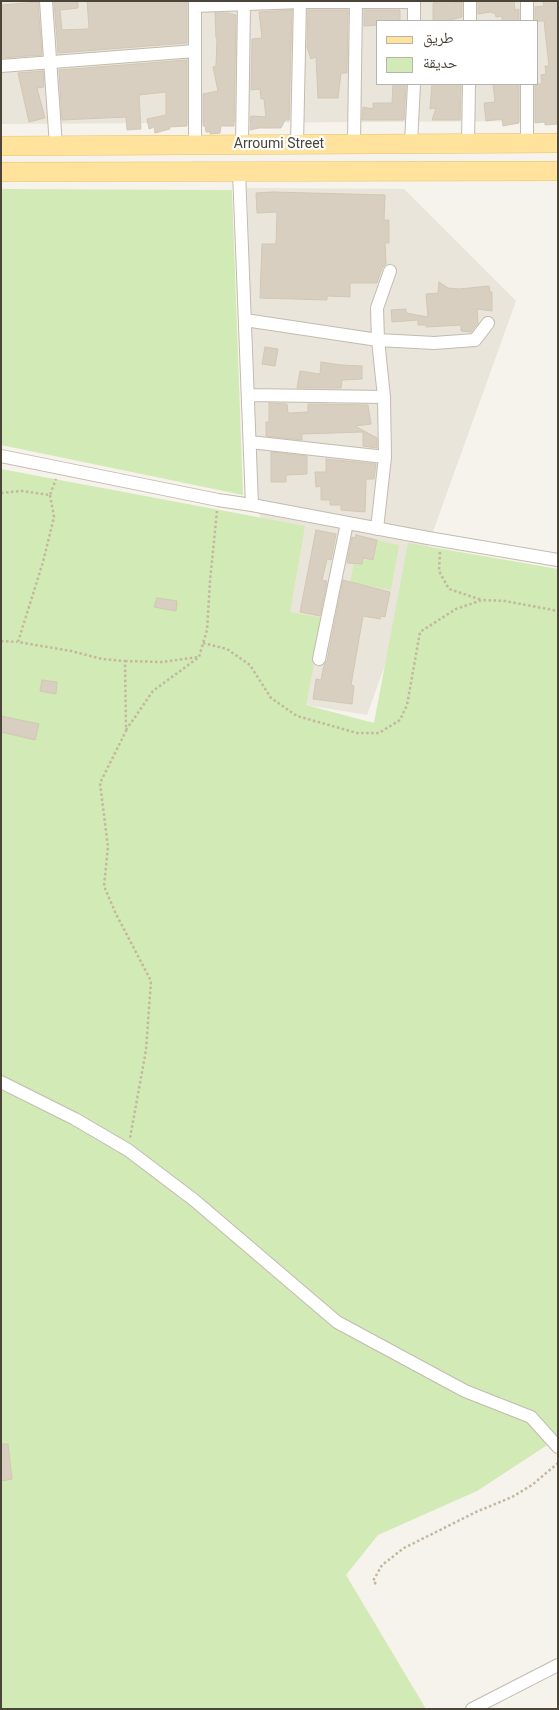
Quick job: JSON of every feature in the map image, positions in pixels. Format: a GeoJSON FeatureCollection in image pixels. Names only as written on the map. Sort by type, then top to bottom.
{"type":"FeatureCollection","features":[{"type":"Feature","properties":{"kind":"main road","name":"Arroumi Street"},"geometry":{"type":"LineString","coordinates":[[1,146],[558,143]]}},
{"type":"Feature","properties":{"kind":"main road","name":"Arroumi Street"},"geometry":{"type":"LineString","coordinates":[[1,172],[558,171]]}},
{"type":"Feature","properties":{"kind":"street"},"geometry":{"type":"LineString","coordinates":[[46,1],[56,146]]}},
{"type":"Feature","properties":{"kind":"street"},"geometry":{"type":"LineString","coordinates":[[354,143],[356,1]]}},
{"type":"Feature","properties":{"kind":"street"},"geometry":{"type":"LineString","coordinates":[[195,144],[195,4],[356,1],[414,2],[414,20]]}},
{"type":"Feature","properties":{"kind":"street"},"geometry":{"type":"LineString","coordinates":[[470,1],[470,20]]}},
{"type":"Feature","properties":{"kind":"street"},"geometry":{"type":"LineString","coordinates":[[527,1],[527,20]]}},
{"type":"Feature","properties":{"kind":"street"},"geometry":{"type":"LineString","coordinates":[[297,144],[300,2]]}},
{"type":"Feature","properties":{"kind":"street"},"geometry":{"type":"LineString","coordinates":[[242,144],[244,3]]}},
{"type":"Feature","properties":{"kind":"street"},"geometry":{"type":"LineString","coordinates":[[1,66],[195,51]]}},
{"type":"Feature","properties":{"kind":"street"},"geometry":{"type":"LineString","coordinates":[[411,143],[414,85]]}},
{"type":"Feature","properties":{"kind":"street"},"geometry":{"type":"LineString","coordinates":[[468,143],[469,85]]}},
{"type":"Feature","properties":{"kind":"street"},"geometry":{"type":"LineString","coordinates":[[527,85],[527,143]]}},
{"type":"Feature","properties":{"kind":"street"},"geometry":{"type":"LineString","coordinates":[[239,171],[252,505]]}},
{"type":"Feature","properties":{"kind":"street"},"geometry":{"type":"LineString","coordinates":[[378,529],[385,456],[384,397],[378,340],[377,308],[390,271]]}},
{"type":"Feature","properties":{"kind":"street"},"geometry":{"type":"LineString","coordinates":[[245,320],[378,340],[434,343],[475,340],[488,323]]}},
{"type":"Feature","properties":{"kind":"street"},"geometry":{"type":"LineString","coordinates":[[248,395],[384,397]]}},
{"type":"Feature","properties":{"kind":"street"},"geometry":{"type":"LineString","coordinates":[[250,442],[385,456]]}},
{"type":"Feature","properties":{"kind":"street"},"geometry":{"type":"LineString","coordinates":[[1,456],[218,500],[558,560]]}},
{"type":"Feature","properties":{"kind":"street"},"geometry":{"type":"LineString","coordinates":[[318,659],[347,523]]}},
{"type":"Feature","properties":{"kind":"street"},"geometry":{"type":"LineString","coordinates":[[1,1082],[75,1119],[128,1150],[194,1200],[337,1322],[465,1391],[531,1417],[558,1447]]}},
{"type":"Feature","properties":{"kind":"street"},"geometry":{"type":"LineString","coordinates":[[472,1709],[558,1666]]}},
{"type":"Feature","properties":{"kind":"path"},"geometry":{"type":"LineString","coordinates":[[18,642],[43,562],[54,517],[50,495],[60,467]]}},
{"type":"Feature","properties":{"kind":"path"},"geometry":{"type":"LineString","coordinates":[[1,494],[22,491],[50,495]]}},
{"type":"Feature","properties":{"kind":"path"},"geometry":{"type":"LineString","coordinates":[[128,1150],[146,1050],[151,981],[116,914],[104,886],[108,847],[100,783],[126,731],[153,691],[199,657],[207,630],[218,500]]}},
{"type":"Feature","properties":{"kind":"path"},"geometry":{"type":"LineString","coordinates":[[441,540],[439,571],[449,589],[482,600],[505,601],[558,611]]}},
{"type":"Feature","properties":{"kind":"path"},"geometry":{"type":"LineString","coordinates":[[203,643],[227,649],[250,665],[272,698],[297,716],[357,733],[379,733],[400,720],[407,705],[420,632],[456,609],[482,600]]}},
{"type":"Feature","properties":{"kind":"path"},"geometry":{"type":"LineString","coordinates":[[1,641],[18,642],[71,651],[102,659],[125,661],[162,662],[199,657]]}},
{"type":"Feature","properties":{"kind":"path"},"geometry":{"type":"LineString","coordinates":[[125,661],[126,731]]}},
{"type":"Feature","properties":{"kind":"path"},"geometry":{"type":"LineString","coordinates":[[376,1584],[374,1580],[382,1565],[404,1548],[532,1485],[558,1463]]}},
{"type":"Feature","properties":{"kind":"shaded area"},"geometry":{"type":"Polygon","coordinates":[[[1,1],[558,1],[558,121],[1,124],[1,1]]]}},
{"type":"Feature","properties":{"kind":"shaded area"},"geometry":{"type":"Polygon","coordinates":[[[247,188],[404,189],[516,301],[367,715],[306,705],[256,499],[247,188]]]}},
{"type":"Feature","properties":{"kind":"green space"},"geometry":{"type":"Polygon","coordinates":[[[1,189],[232,190],[243,495],[1,445],[1,189]]]}},
{"type":"Feature","properties":{"kind":"green space"},"geometry":{"type":"Polygon","coordinates":[[[1,469],[305,526],[290,612],[323,618],[306,705],[374,723],[408,543],[558,569],[558,1438],[477,1491],[378,1535],[346,1575],[426,1709],[1,1709],[1,469]]]}},
{"type":"Feature","properties":{"kind":"green space"},"geometry":{"type":"Polygon","coordinates":[[[377,540],[399,545],[391,590],[350,582],[354,563],[361,564],[362,559],[373,561],[377,540]]]}},
{"type":"Feature","properties":{"kind":"building"},"geometry":{"type":"Polygon","coordinates":[[[54,1],[78,1],[78,8],[60,10],[62,30],[87,29],[89,27],[87,1],[187,1],[187,43],[58,53],[54,1]]]}},
{"type":"Feature","properties":{"kind":"building"},"geometry":{"type":"Polygon","coordinates":[[[442,1],[451,1],[451,3],[462,2],[462,17],[450,20],[433,20],[433,3],[442,1]]]}},
{"type":"Feature","properties":{"kind":"building"},"geometry":{"type":"Polygon","coordinates":[[[478,1],[514,1],[515,10],[519,9],[519,20],[502,20],[502,16],[496,17],[495,13],[491,12],[478,14],[478,1]]]}},
{"type":"Feature","properties":{"kind":"building"},"geometry":{"type":"Polygon","coordinates":[[[543,1],[558,1],[558,124],[545,125],[545,122],[535,123],[535,85],[542,84],[541,75],[546,74],[545,66],[549,66],[544,21],[535,20],[535,7],[544,6],[543,1]]]}},
{"type":"Feature","properties":{"kind":"building"},"geometry":{"type":"Polygon","coordinates":[[[38,2],[42,55],[1,58],[1,5],[38,2]]]}},
{"type":"Feature","properties":{"kind":"building"},"geometry":{"type":"Polygon","coordinates":[[[292,10],[289,120],[285,120],[281,128],[250,130],[251,116],[266,117],[264,99],[261,99],[260,89],[251,90],[252,39],[262,38],[259,12],[292,10]]]}},
{"type":"Feature","properties":{"kind":"building"},"geometry":{"type":"Polygon","coordinates":[[[308,10],[348,10],[347,73],[341,73],[338,98],[318,98],[316,57],[311,59],[307,47],[308,10]]]}},
{"type":"Feature","properties":{"kind":"building"},"geometry":{"type":"Polygon","coordinates":[[[364,10],[400,10],[400,20],[376,20],[376,25],[364,26],[364,10]]]}},
{"type":"Feature","properties":{"kind":"building"},"geometry":{"type":"Polygon","coordinates":[[[215,13],[236,15],[234,126],[221,126],[220,133],[210,134],[210,132],[206,132],[205,126],[203,126],[203,94],[218,91],[213,67],[216,66],[217,37],[215,13]]]}},
{"type":"Feature","properties":{"kind":"building"},"geometry":{"type":"Polygon","coordinates":[[[187,60],[187,126],[169,127],[170,129],[155,133],[154,127],[149,129],[147,119],[166,115],[166,92],[139,95],[141,129],[127,130],[126,117],[62,120],[59,70],[187,60]]]}},
{"type":"Feature","properties":{"kind":"building"},"geometry":{"type":"Polygon","coordinates":[[[43,71],[44,87],[37,88],[45,118],[29,122],[18,73],[43,71]]]}},
{"type":"Feature","properties":{"kind":"building"},"geometry":{"type":"Polygon","coordinates":[[[393,85],[406,85],[404,120],[362,120],[363,107],[373,109],[373,103],[392,103],[393,85]]]}},
{"type":"Feature","properties":{"kind":"building"},"geometry":{"type":"Polygon","coordinates":[[[432,85],[461,85],[460,120],[432,120],[436,108],[430,109],[432,85]]]}},
{"type":"Feature","properties":{"kind":"building"},"geometry":{"type":"Polygon","coordinates":[[[493,85],[519,85],[519,123],[503,126],[502,119],[486,121],[484,103],[495,102],[493,85]]]}},
{"type":"Feature","properties":{"kind":"building"},"geometry":{"type":"Polygon","coordinates":[[[256,193],[385,195],[384,220],[389,220],[389,243],[385,243],[386,264],[382,268],[377,283],[350,283],[350,297],[327,296],[327,300],[260,298],[262,244],[276,244],[277,212],[257,213],[256,193]]]}},
{"type":"Feature","properties":{"kind":"building"},"geometry":{"type":"Polygon","coordinates":[[[439,282],[448,288],[459,289],[489,286],[490,292],[492,292],[492,311],[477,309],[478,323],[471,332],[461,331],[461,325],[426,327],[426,325],[418,325],[418,320],[392,322],[391,310],[406,309],[406,313],[428,317],[426,294],[438,293],[439,282]]]}},
{"type":"Feature","properties":{"kind":"building"},"geometry":{"type":"Polygon","coordinates":[[[265,347],[278,349],[275,366],[262,364],[265,347]]]}},
{"type":"Feature","properties":{"kind":"building"},"geometry":{"type":"Polygon","coordinates":[[[321,362],[362,366],[362,379],[342,380],[341,388],[297,388],[300,371],[320,374],[321,362]]]}},
{"type":"Feature","properties":{"kind":"building"},"geometry":{"type":"Polygon","coordinates":[[[269,403],[287,404],[288,413],[308,412],[308,404],[368,405],[371,424],[355,426],[377,438],[377,448],[363,446],[363,432],[302,434],[302,440],[266,436],[266,422],[269,422],[269,403]]]}},
{"type":"Feature","properties":{"kind":"building"},"geometry":{"type":"Polygon","coordinates":[[[271,452],[307,456],[307,474],[286,475],[286,482],[271,482],[271,452]]]}},
{"type":"Feature","properties":{"kind":"building"},"geometry":{"type":"Polygon","coordinates":[[[326,459],[376,464],[374,479],[366,479],[365,512],[341,510],[341,505],[330,505],[330,500],[321,500],[321,486],[316,487],[315,472],[326,472],[326,459]]]}},
{"type":"Feature","properties":{"kind":"building"},"geometry":{"type":"Polygon","coordinates":[[[316,530],[336,534],[331,560],[327,559],[322,580],[327,581],[320,616],[300,612],[316,530]]]}},
{"type":"Feature","properties":{"kind":"building"},"geometry":{"type":"Polygon","coordinates":[[[356,535],[377,540],[373,560],[363,558],[362,564],[347,563],[352,537],[355,538],[356,535]]]}},
{"type":"Feature","properties":{"kind":"building"},"geometry":{"type":"Polygon","coordinates":[[[343,580],[390,592],[385,617],[381,616],[380,619],[363,616],[351,685],[354,686],[352,704],[313,699],[316,679],[321,680],[324,665],[327,661],[343,580]]]}},
{"type":"Feature","properties":{"kind":"building"},"geometry":{"type":"Polygon","coordinates":[[[157,598],[177,601],[176,611],[154,607],[157,598]]]}},
{"type":"Feature","properties":{"kind":"building"},"geometry":{"type":"Polygon","coordinates":[[[42,680],[57,682],[56,694],[40,691],[42,680]]]}},
{"type":"Feature","properties":{"kind":"building"},"geometry":{"type":"Polygon","coordinates":[[[1,716],[39,724],[35,740],[1,732],[1,716]]]}},
{"type":"Feature","properties":{"kind":"building"},"geometry":{"type":"Polygon","coordinates":[[[1,1444],[8,1444],[12,1479],[1,1481],[1,1444]]]}}]}
